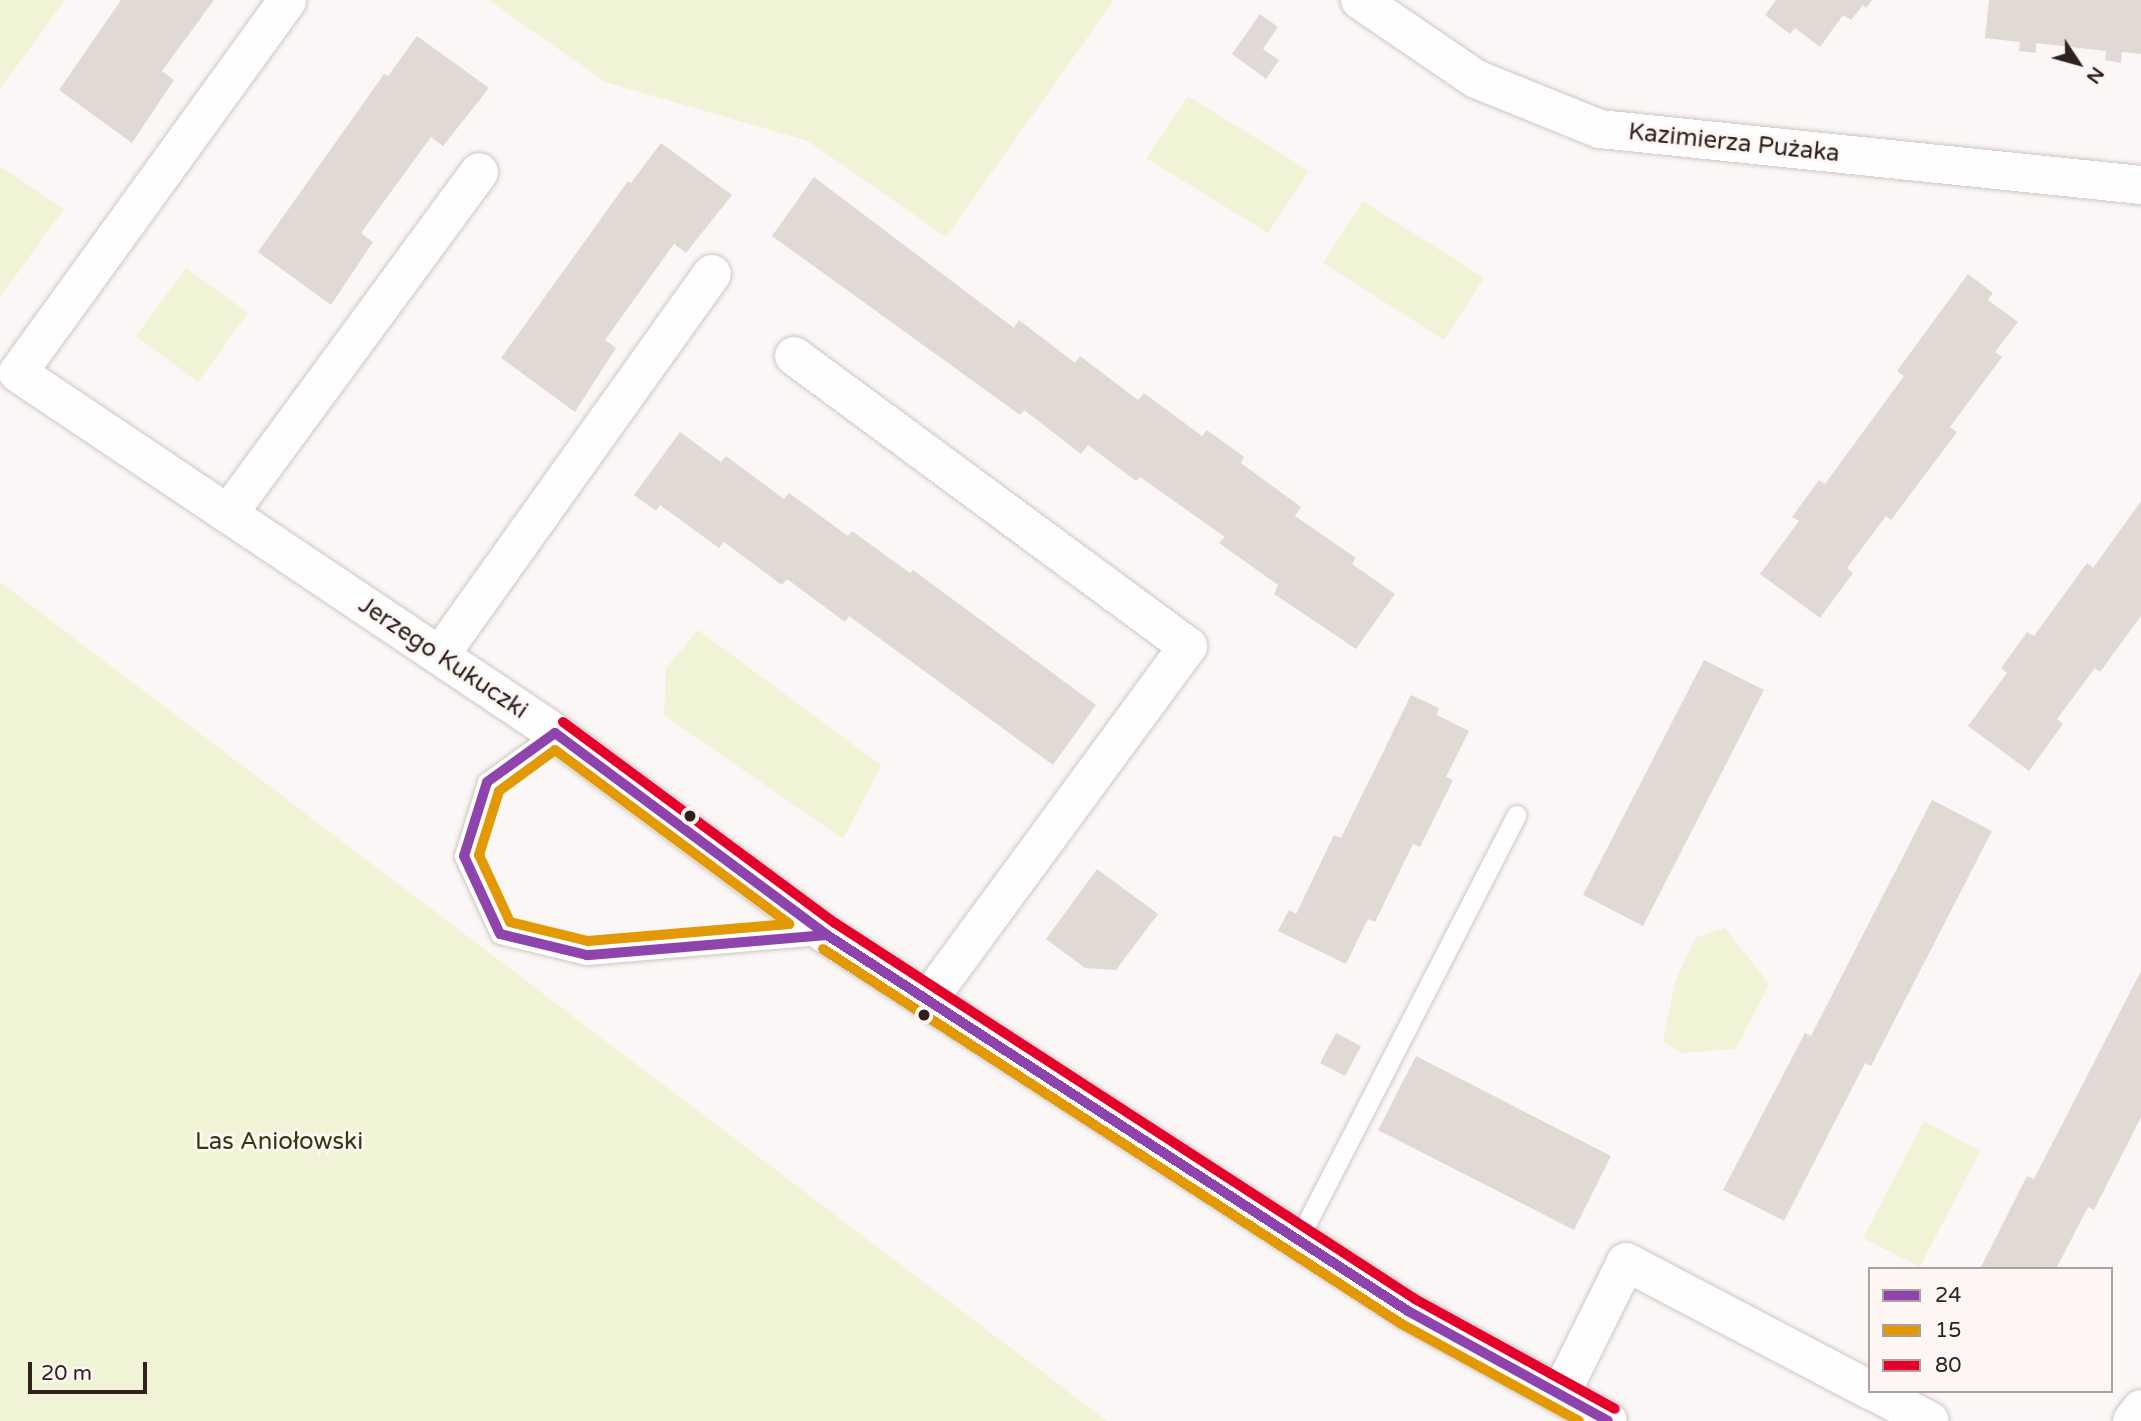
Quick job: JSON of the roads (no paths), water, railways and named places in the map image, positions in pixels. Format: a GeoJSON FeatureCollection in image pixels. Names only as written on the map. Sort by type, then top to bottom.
{"type":"FeatureCollection","features":[{"type":"Feature","properties":{"kind":"street","name":"Kazimierza Pużaka"},"geometry":{"type":"LineString","coordinates":[[1360,0],[1476,79],[1600,129],[2141,185]]}},
{"type":"Feature","properties":{"kind":"street","name":"Jerzego Kukuczki"},"geometry":{"type":"LineString","coordinates":[[287,1],[18,373],[555,733],[827,935],[1408,1311],[1608,1421]]}},
{"type":"Feature","properties":{"kind":"street"},"geometry":{"type":"LineString","coordinates":[[228,514],[479,172]]}},
{"type":"Feature","properties":{"kind":"street"},"geometry":{"type":"LineString","coordinates":[[440,655],[712,274]]}},
{"type":"Feature","properties":{"kind":"street"},"geometry":{"type":"LineString","coordinates":[[793,356],[1188,646],[928,1000]]}},
{"type":"Feature","properties":{"kind":"street"},"geometry":{"type":"LineString","coordinates":[[1560,1395],[1626,1262],[1868,1388]]}},
{"type":"Feature","properties":{"kind":"street"},"geometry":{"type":"LineString","coordinates":[[1877,1393],[1930,1421]]}},
{"type":"Feature","properties":{"kind":"street"},"geometry":{"type":"LineString","coordinates":[[2132,1421],[2141,1409]]}},
{"type":"Feature","properties":{"kind":"lane"},"geometry":{"type":"LineString","coordinates":[[555,733],[487,782],[464,856],[500,934],[587,955],[827,935]]}},
{"type":"Feature","properties":{"kind":"lane"},"geometry":{"type":"LineString","coordinates":[[1298,1240],[1516,814]]}},
{"type":"Feature","properties":{"kind":"park label","name":"Las Aniołowski"},"geometry":{"type":"Point","coordinates":[279,1142]}}]}
